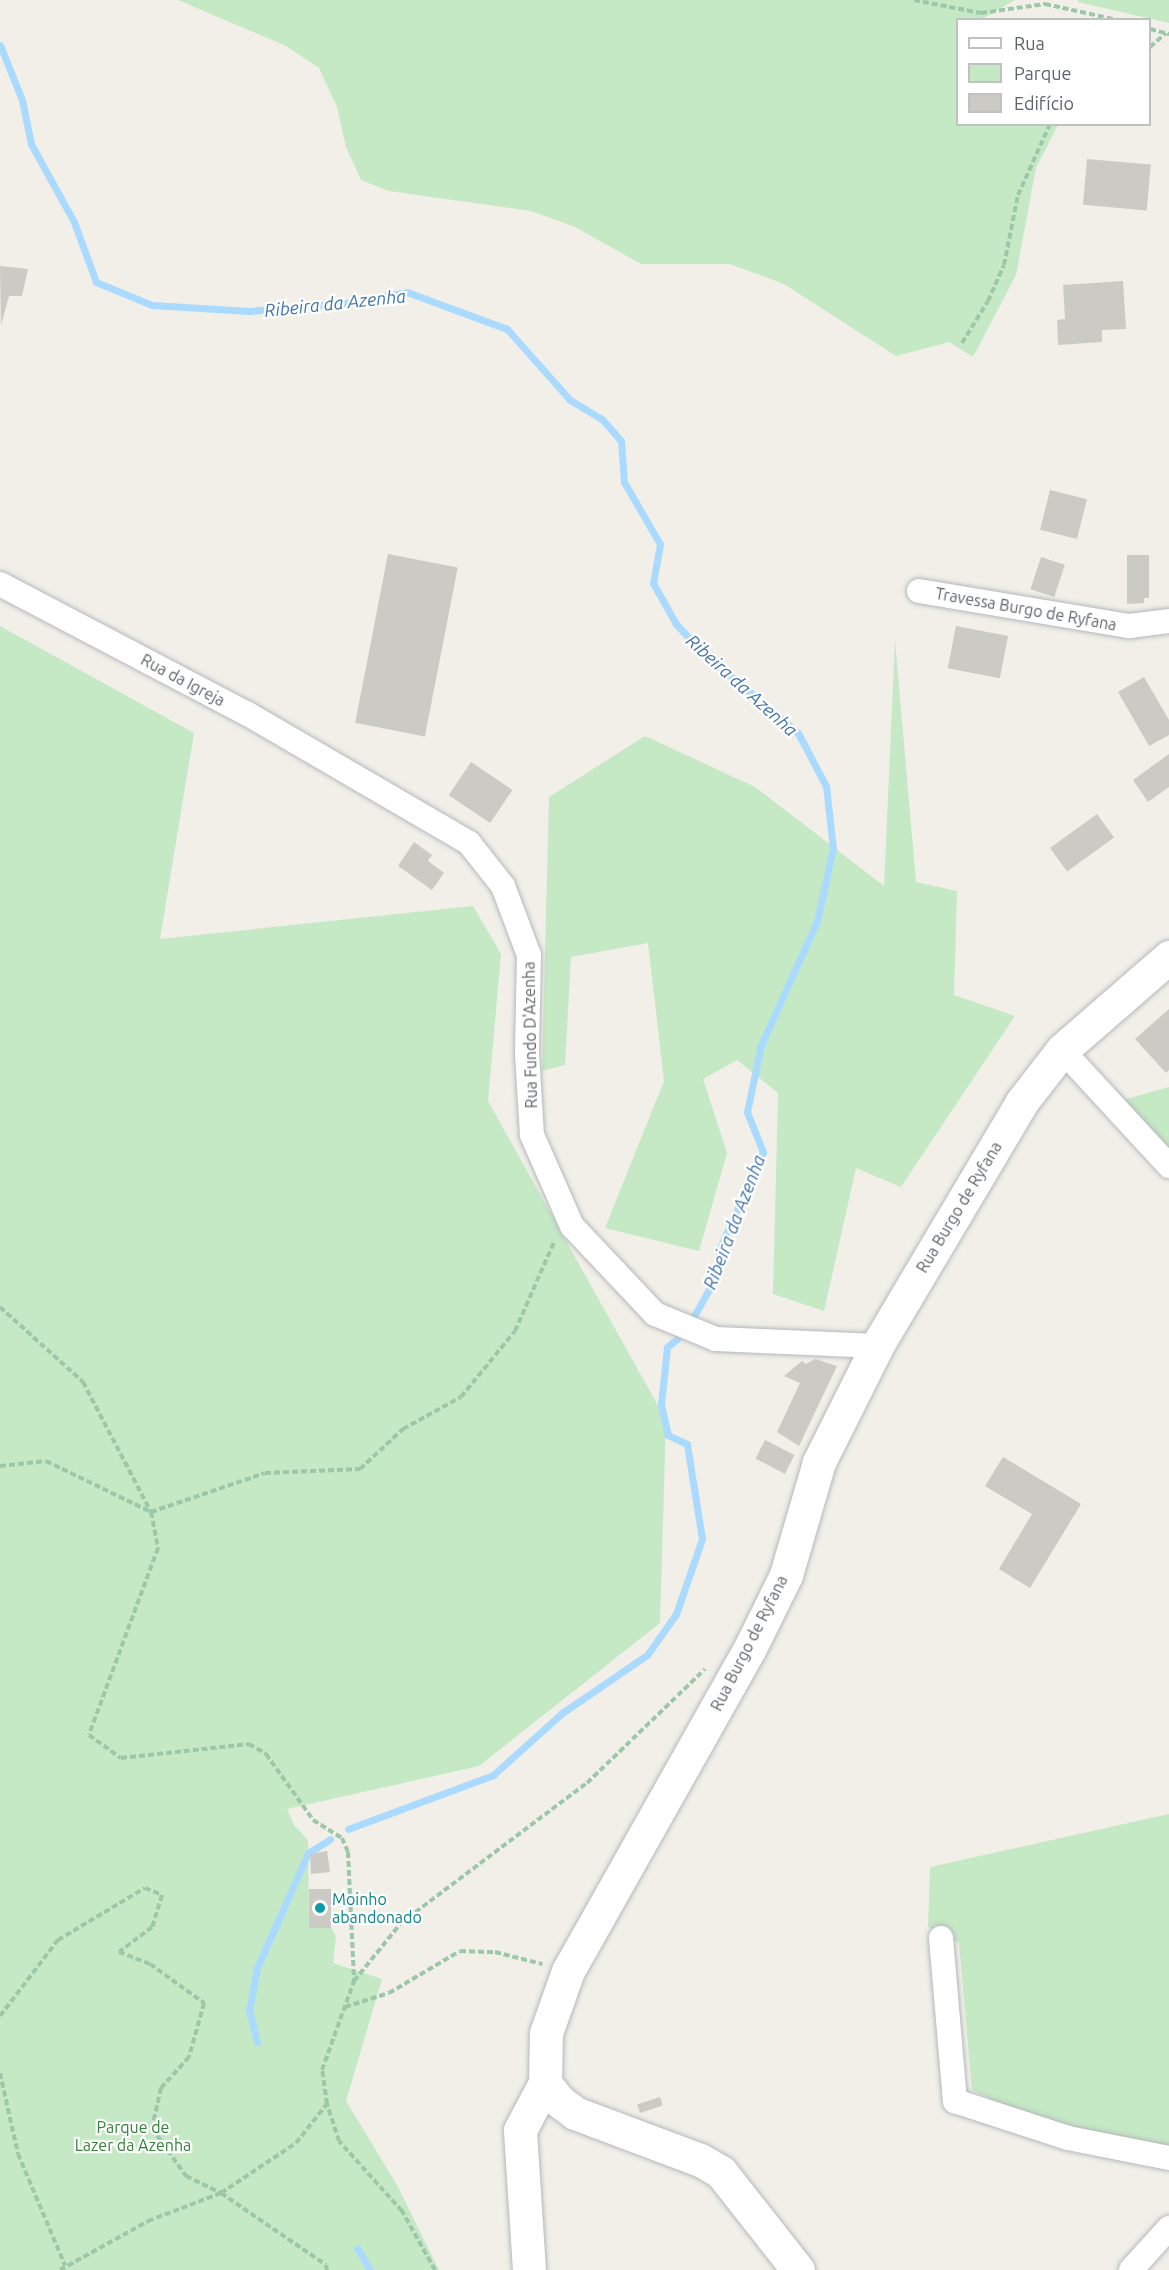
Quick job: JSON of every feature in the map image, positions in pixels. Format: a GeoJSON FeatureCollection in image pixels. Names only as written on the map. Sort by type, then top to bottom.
{"type":"FeatureCollection","features":[{"type":"Feature","properties":{"kind":"main road","name":"Rua Burgo de Ryfana"},"geometry":{"type":"LineString","coordinates":[[545,2083],[546,2033],[568,1971],[749,1650],[786,1575],[819,1462],[877,1346],[1021,1103],[1062,1050],[1169,957]]}},
{"type":"Feature","properties":{"kind":"main road"},"geometry":{"type":"LineString","coordinates":[[529,2270],[520,2130],[545,2083],[575,2112],[700,2160],[721,2172],[798,2270]]}},
{"type":"Feature","properties":{"kind":"street","name":"Rua da Igreja"},"geometry":{"type":"LineString","coordinates":[[0,584],[363,779]]}},
{"type":"Feature","properties":{"kind":"street","name":"Travessa Burgo de Ryfana"},"geometry":{"type":"LineString","coordinates":[[919,591],[1129,626],[1169,621]]}},
{"type":"Feature","properties":{"kind":"street","name":"Rua Fundo D'Azenha"},"geometry":{"type":"LineString","coordinates":[[363,779],[469,843],[503,886],[529,955],[526,1054],[532,1135],[573,1228],[655,1314],[716,1339],[877,1346]]}},
{"type":"Feature","properties":{"kind":"street"},"geometry":{"type":"LineString","coordinates":[[1062,1050],[1169,1166]]}},
{"type":"Feature","properties":{"kind":"street"},"geometry":{"type":"LineString","coordinates":[[941,1938],[955,2101],[1068,2138],[1169,2158]]}},
{"type":"Feature","properties":{"kind":"street"},"geometry":{"type":"LineString","coordinates":[[1131,2270],[1169,2228]]}},
{"type":"Feature","properties":{"kind":"path"},"geometry":{"type":"LineString","coordinates":[[914,0],[981,13],[1045,4],[1109,18]]}},
{"type":"Feature","properties":{"kind":"path"},"geometry":{"type":"LineString","coordinates":[[1151,30],[1167,34]]}},
{"type":"Feature","properties":{"kind":"path"},"geometry":{"type":"LineString","coordinates":[[1151,46],[1167,34]]}},
{"type":"Feature","properties":{"kind":"path"},"geometry":{"type":"LineString","coordinates":[[962,343],[988,301],[1004,265],[1018,195],[1049,126]]}},
{"type":"Feature","properties":{"kind":"path"},"geometry":{"type":"LineString","coordinates":[[0,1466],[46,1461],[151,1512],[265,1473],[360,1469],[403,1430],[461,1398],[515,1331],[551,1243],[573,1228]]}},
{"type":"Feature","properties":{"kind":"path"},"geometry":{"type":"LineString","coordinates":[[0,1307],[83,1382],[151,1512],[158,1548],[89,1735],[121,1758],[249,1744],[266,1754],[313,1820],[342,1838],[348,1852],[354,1981]]}},
{"type":"Feature","properties":{"kind":"path"},"geometry":{"type":"LineString","coordinates":[[435,2270],[402,2211],[339,2141],[327,2104],[322,2070],[354,1981],[401,1923],[587,1783],[711,1663]]}},
{"type":"Feature","properties":{"kind":"path"},"geometry":{"type":"LineString","coordinates":[[0,2016],[58,1940],[145,1888],[162,1895],[152,1927],[119,1952],[150,1964],[204,2002],[189,2057],[161,2088],[152,2128],[186,2176],[221,2193],[326,2265],[327,2270]]}},
{"type":"Feature","properties":{"kind":"path"},"geometry":{"type":"LineString","coordinates":[[345,2008],[389,1993],[460,1951],[495,1952],[568,1971]]}},
{"type":"Feature","properties":{"kind":"path"},"geometry":{"type":"LineString","coordinates":[[0,2073],[18,2154],[65,2265]]}},
{"type":"Feature","properties":{"kind":"path"},"geometry":{"type":"LineString","coordinates":[[60,2270],[65,2265],[147,2221],[221,2193],[296,2143],[327,2104]]}},
{"type":"Feature","properties":{"kind":"green space"},"geometry":{"type":"Polygon","coordinates":[[[178,0],[1015,0],[984,18],[956,18],[956,126],[1057,126],[1036,168],[1016,275],[973,357],[949,342],[896,356],[784,284],[730,264],[641,264],[575,227],[531,211],[389,191],[361,180],[346,147],[337,107],[319,68],[286,46],[178,0]]]}},
{"type":"Feature","properties":{"kind":"green space"},"geometry":{"type":"Polygon","coordinates":[[[1078,0],[1169,0],[1169,23],[1151,18],[1078,2],[1078,0]]]}},
{"type":"Feature","properties":{"kind":"green space","name":"Parque de Lazer da Azenha"},"geometry":{"type":"Polygon","coordinates":[[[0,626],[194,733],[160,939],[473,906],[501,954],[488,1101],[666,1420],[660,1623],[479,1766],[287,1809],[294,1825],[308,1840],[309,1927],[331,1927],[336,1937],[333,1963],[382,1979],[346,2101],[397,2185],[439,2270],[0,2270],[0,626]]]}},
{"type":"Feature","properties":{"kind":"green space"},"geometry":{"type":"Polygon","coordinates":[[[895,640],[916,882],[957,891],[954,995],[1015,1016],[901,1187],[856,1168],[824,1311],[773,1294],[778,1093],[737,1060],[703,1079],[727,1153],[699,1251],[605,1228],[664,1081],[648,943],[571,957],[565,1065],[542,1071],[549,797],[645,736],[755,787],[884,886],[895,640]]]}},
{"type":"Feature","properties":{"kind":"green space"},"geometry":{"type":"Polygon","coordinates":[[[1169,1087],[1169,1148],[1119,1101],[1169,1087]]]}},
{"type":"Feature","properties":{"kind":"green space"},"geometry":{"type":"Polygon","coordinates":[[[1169,1814],[1169,2148],[1030,2118],[972,2090],[959,1943],[928,1927],[930,1867],[1169,1814]]]}},
{"type":"Feature","properties":{"kind":"building"},"geometry":{"type":"Polygon","coordinates":[[[1087,159],[1151,165],[1147,210],[1083,205],[1087,159]]]}},
{"type":"Feature","properties":{"kind":"building"},"geometry":{"type":"Polygon","coordinates":[[[0,266],[28,269],[22,296],[9,296],[1,325],[0,266]]]}},
{"type":"Feature","properties":{"kind":"building"},"geometry":{"type":"Polygon","coordinates":[[[1123,281],[1126,329],[1102,330],[1102,342],[1058,345],[1057,320],[1065,319],[1063,285],[1123,281]]]}},
{"type":"Feature","properties":{"kind":"building"},"geometry":{"type":"Polygon","coordinates":[[[1050,490],[1087,499],[1077,539],[1040,530],[1050,490]]]}},
{"type":"Feature","properties":{"kind":"building"},"geometry":{"type":"Polygon","coordinates":[[[388,554],[458,568],[425,736],[355,723],[388,554]]]}},
{"type":"Feature","properties":{"kind":"building"},"geometry":{"type":"Polygon","coordinates":[[[1127,555],[1149,555],[1149,598],[1144,598],[1144,603],[1127,604],[1127,555]]]}},
{"type":"Feature","properties":{"kind":"building"},"geometry":{"type":"Polygon","coordinates":[[[1041,557],[1065,565],[1054,597],[1030,589],[1041,557]]]}},
{"type":"Feature","properties":{"kind":"building"},"geometry":{"type":"Polygon","coordinates":[[[956,626],[1008,636],[1000,678],[948,668],[956,626]]]}},
{"type":"Feature","properties":{"kind":"building"},"geometry":{"type":"Polygon","coordinates":[[[1144,677],[1169,720],[1169,735],[1149,746],[1118,692],[1144,677]]]}},
{"type":"Feature","properties":{"kind":"building"},"geometry":{"type":"Polygon","coordinates":[[[1169,754],[1169,787],[1148,802],[1133,780],[1169,754]]]}},
{"type":"Feature","properties":{"kind":"building"},"geometry":{"type":"Polygon","coordinates":[[[471,762],[512,790],[490,823],[449,795],[471,762]]]}},
{"type":"Feature","properties":{"kind":"building"},"geometry":{"type":"Polygon","coordinates":[[[1097,814],[1114,837],[1067,872],[1050,848],[1097,814]]]}},
{"type":"Feature","properties":{"kind":"building"},"geometry":{"type":"Polygon","coordinates":[[[414,842],[432,855],[428,861],[444,873],[432,890],[398,866],[414,842]]]}},
{"type":"Feature","properties":{"kind":"building"},"geometry":{"type":"Polygon","coordinates":[[[1169,1009],[1169,1070],[1166,1073],[1135,1039],[1169,1009]]]}},
{"type":"Feature","properties":{"kind":"building"},"geometry":{"type":"Polygon","coordinates":[[[815,1359],[837,1366],[799,1446],[777,1432],[800,1383],[784,1376],[802,1361],[806,1364],[815,1359]]]}},
{"type":"Feature","properties":{"kind":"building"},"geometry":{"type":"Polygon","coordinates":[[[765,1440],[794,1455],[785,1474],[755,1459],[765,1440]]]}},
{"type":"Feature","properties":{"kind":"building"},"geometry":{"type":"Polygon","coordinates":[[[1003,1457],[1081,1504],[1030,1588],[999,1569],[1032,1514],[985,1486],[1003,1457]]]}},
{"type":"Feature","properties":{"kind":"building"},"geometry":{"type":"Polygon","coordinates":[[[327,1851],[330,1872],[311,1874],[310,1854],[327,1851]]]}},
{"type":"Feature","properties":{"kind":"building","name":"Moinho abandonado"},"geometry":{"type":"Polygon","coordinates":[[[309,1889],[331,1889],[331,1928],[309,1928],[309,1889]]]}},
{"type":"Feature","properties":{"kind":"building"},"geometry":{"type":"Polygon","coordinates":[[[660,2097],[663,2106],[640,2113],[637,2104],[660,2097]]]}},
{"type":"Feature","properties":{"kind":"waterway","name":"Ribeira da Azenha"},"geometry":{"type":"LineString","coordinates":[[0,45],[22,100],[31,144],[74,222],[96,282],[152,305],[249,311],[346,303],[407,292],[507,329],[570,400],[602,419],[621,441],[624,482],[660,544],[653,583],[676,624],[703,653],[798,733],[826,786],[833,848],[817,921],[761,1045],[747,1112],[763,1152],[719,1250],[718,1273],[693,1318]]}},
{"type":"Feature","properties":{"kind":"waterway","name":"Ribeira da Azenha"},"geometry":{"type":"LineString","coordinates":[[348,1829],[493,1775],[562,1713],[647,1655],[676,1614],[702,1539],[687,1444],[668,1435],[661,1404],[667,1347],[677,1339]]}},
{"type":"Feature","properties":{"kind":"waterway"},"geometry":{"type":"LineString","coordinates":[[257,2042],[249,2011],[257,1968],[308,1853],[330,1839]]}},
{"type":"Feature","properties":{"kind":"waterway"},"geometry":{"type":"LineString","coordinates":[[357,2248],[370,2270]]}},
{"type":"Feature","properties":{"kind":"place","name":"Moinho abandonado"},"geometry":{"type":"Point","coordinates":[320,1908]}}]}
